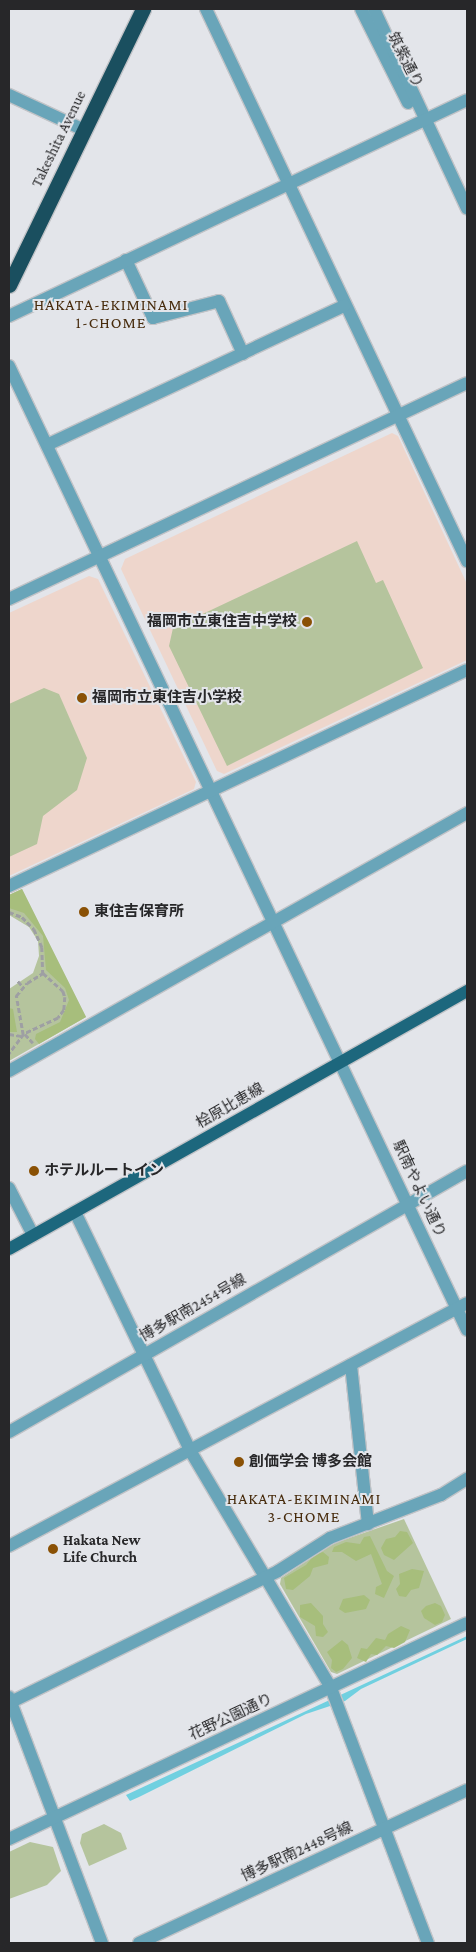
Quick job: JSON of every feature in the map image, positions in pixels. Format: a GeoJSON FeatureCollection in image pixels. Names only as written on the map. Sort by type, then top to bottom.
{"type":"FeatureCollection","features":[{"type":"Feature","properties":{"kind":"highway","name":"Takeshita Avenue"},"geometry":{"type":"LineString","coordinates":[[9,285],[82,130],[143,9]]}},
{"type":"Feature","properties":{"kind":"main road","name":"桧原比恵線"},"geometry":{"type":"LineString","coordinates":[[9,1249],[467,991]]}},
{"type":"Feature","properties":{"kind":"street"},"geometry":{"type":"LineString","coordinates":[[206,9],[289,183],[344,306],[400,416],[467,561]]}},
{"type":"Feature","properties":{"kind":"street","name":"筑紫通り"},"geometry":{"type":"LineString","coordinates":[[361,9],[415,117],[424,119]]}},
{"type":"Feature","properties":{"kind":"street","name":"筑紫通り"},"geometry":{"type":"LineString","coordinates":[[374,9],[467,208]]}},
{"type":"Feature","properties":{"kind":"street"},"geometry":{"type":"LineString","coordinates":[[9,95],[82,130]]}},
{"type":"Feature","properties":{"kind":"street"},"geometry":{"type":"LineString","coordinates":[[9,316],[467,100]]}},
{"type":"Feature","properties":{"kind":"street"},"geometry":{"type":"LineString","coordinates":[[126,260],[153,318],[219,301],[243,354]]}},
{"type":"Feature","properties":{"kind":"street"},"geometry":{"type":"LineString","coordinates":[[49,444],[344,306]]}},
{"type":"Feature","properties":{"kind":"street","name":"駅南やよい通り"},"geometry":{"type":"LineString","coordinates":[[9,366],[49,444],[408,1205],[462,1306],[467,1330]]}},
{"type":"Feature","properties":{"kind":"street"},"geometry":{"type":"LineString","coordinates":[[9,599],[467,383]]}},
{"type":"Feature","properties":{"kind":"street"},"geometry":{"type":"LineString","coordinates":[[9,886],[467,670]]}},
{"type":"Feature","properties":{"kind":"street"},"geometry":{"type":"LineString","coordinates":[[9,1071],[467,813]]}},
{"type":"Feature","properties":{"kind":"street","name":"博多駅南2454号線"},"geometry":{"type":"LineString","coordinates":[[9,1432],[467,1171]]}},
{"type":"Feature","properties":{"kind":"street"},"geometry":{"type":"LineString","coordinates":[[9,1188],[33,1236]]}},
{"type":"Feature","properties":{"kind":"street"},"geometry":{"type":"LineString","coordinates":[[75,1212],[145,1353],[191,1452],[330,1688],[428,1943]]}},
{"type":"Feature","properties":{"kind":"street"},"geometry":{"type":"LineString","coordinates":[[9,1546],[191,1452],[462,1306]]}},
{"type":"Feature","properties":{"kind":"street"},"geometry":{"type":"LineString","coordinates":[[351,1366],[368,1524]]}},
{"type":"Feature","properties":{"kind":"street"},"geometry":{"type":"LineString","coordinates":[[102,1943],[56,1816],[10,1699],[265,1575],[278,1571],[330,1538],[441,1495],[467,1479]]}},
{"type":"Feature","properties":{"kind":"street","name":"花野公園通り"},"geometry":{"type":"LineString","coordinates":[[9,1839],[467,1624]]}},
{"type":"Feature","properties":{"kind":"street","name":"博多駅南2448号線"},"geometry":{"type":"LineString","coordinates":[[139,1943],[467,1790]]}},
{"type":"Feature","properties":{"kind":"path"},"geometry":{"type":"LineString","coordinates":[[9,912],[27,921],[40,938],[42,973],[63,991],[64,1010],[51,1023],[23,1035],[9,1034]]}},
{"type":"Feature","properties":{"kind":"path"},"geometry":{"type":"LineString","coordinates":[[36,1045],[23,1035],[16,996],[23,987],[42,973]]}},
{"type":"Feature","properties":{"kind":"path"},"geometry":{"type":"LineString","coordinates":[[18,981],[23,987]]}},
{"type":"Feature","properties":{"kind":"path"},"geometry":{"type":"LineString","coordinates":[[9,1054],[23,1035]]}},
{"type":"Feature","properties":{"kind":"shaded area","name":"福岡市立東住吉中学校"},"geometry":{"type":"Polygon","coordinates":[[[392,433],[398,436],[467,584],[467,660],[224,774],[217,771],[121,569],[125,559],[392,433]]]}},
{"type":"Feature","properties":{"kind":"shaded area","name":"福岡市立東住吉小学校"},"geometry":{"type":"Polygon","coordinates":[[[89,576],[98,579],[196,782],[194,789],[9,876],[9,613],[89,576]]]}},
{"type":"Feature","properties":{"kind":"green space"},"geometry":{"type":"Polygon","coordinates":[[[357,541],[376,583],[383,580],[423,668],[227,766],[169,646],[173,628],[357,541]]]}},
{"type":"Feature","properties":{"kind":"green space"},"geometry":{"type":"Polygon","coordinates":[[[44,688],[59,694],[87,758],[77,790],[43,816],[37,844],[9,857],[9,704],[44,688]]]}},
{"type":"Feature","properties":{"kind":"green space"},"geometry":{"type":"Polygon","coordinates":[[[22,889],[86,1017],[9,1061],[9,989],[33,973],[39,956],[38,941],[29,927],[9,915],[9,895],[22,889]]]}},
{"type":"Feature","properties":{"kind":"green space"},"geometry":{"type":"Polygon","coordinates":[[[22,889],[86,1017],[39,1044],[35,1039],[36,1034],[60,1022],[69,1000],[65,988],[46,970],[43,936],[24,913],[9,908],[9,895],[22,889]]]}},
{"type":"Feature","properties":{"kind":"green space"},"geometry":{"type":"Polygon","coordinates":[[[9,1008],[13,1009],[17,1032],[9,1032],[9,1008]]]}},
{"type":"Feature","properties":{"kind":"green space"},"geometry":{"type":"Polygon","coordinates":[[[404,1519],[451,1619],[337,1674],[331,1672],[280,1584],[281,1578],[332,1544],[404,1519]]]}},
{"type":"Feature","properties":{"kind":"green space"},"geometry":{"type":"Polygon","coordinates":[[[400,1531],[407,1532],[413,1543],[394,1560],[384,1555],[381,1548],[386,1539],[395,1537],[400,1531]]]}},
{"type":"Feature","properties":{"kind":"green space"},"geometry":{"type":"Polygon","coordinates":[[[370,1536],[387,1571],[394,1576],[384,1598],[375,1594],[376,1587],[382,1584],[371,1554],[356,1561],[342,1552],[332,1552],[334,1547],[346,1542],[360,1544],[364,1537],[370,1536]]]}},
{"type":"Feature","properties":{"kind":"green space"},"geometry":{"type":"Polygon","coordinates":[[[323,1552],[329,1557],[328,1564],[313,1568],[310,1576],[293,1590],[286,1589],[284,1578],[306,1565],[315,1554],[323,1552]]]}},
{"type":"Feature","properties":{"kind":"green space"},"geometry":{"type":"Polygon","coordinates":[[[412,1569],[424,1571],[419,1588],[411,1590],[406,1597],[399,1596],[396,1589],[400,1584],[399,1574],[412,1569]]]}},
{"type":"Feature","properties":{"kind":"green space"},"geometry":{"type":"Polygon","coordinates":[[[364,1595],[370,1600],[366,1609],[345,1613],[339,1609],[343,1599],[364,1595]]]}},
{"type":"Feature","properties":{"kind":"green space"},"geometry":{"type":"Polygon","coordinates":[[[311,1603],[323,1616],[323,1624],[328,1632],[323,1637],[316,1636],[315,1626],[300,1617],[300,1605],[311,1603]]]}},
{"type":"Feature","properties":{"kind":"green space"},"geometry":{"type":"Polygon","coordinates":[[[435,1603],[441,1606],[445,1615],[442,1622],[435,1625],[424,1618],[421,1611],[426,1606],[435,1603]]]}},
{"type":"Feature","properties":{"kind":"green space"},"geometry":{"type":"Polygon","coordinates":[[[401,1626],[410,1630],[405,1642],[394,1648],[386,1646],[377,1655],[371,1654],[366,1662],[357,1658],[361,1648],[367,1649],[376,1638],[385,1640],[388,1634],[401,1626]]]}},
{"type":"Feature","properties":{"kind":"green space"},"geometry":{"type":"Polygon","coordinates":[[[342,1640],[348,1645],[352,1658],[343,1669],[336,1672],[331,1668],[332,1660],[327,1652],[342,1640]]]}},
{"type":"Feature","properties":{"kind":"green space"},"geometry":{"type":"Polygon","coordinates":[[[104,1824],[121,1833],[127,1849],[89,1866],[80,1843],[82,1834],[104,1824]]]}},
{"type":"Feature","properties":{"kind":"green space"},"geometry":{"type":"Polygon","coordinates":[[[30,1842],[53,1847],[61,1871],[47,1885],[9,1899],[9,1852],[30,1842]]]}},
{"type":"Feature","properties":{"kind":"water"},"geometry":{"type":"Polygon","coordinates":[[[467,1636],[467,1639],[361,1689],[345,1701],[306,1714],[130,1801],[126,1795],[467,1636]]]}},
{"type":"Feature","properties":{"kind":"place","name":"福岡市立東住吉中学校"},"geometry":{"type":"Point","coordinates":[307,622]}},
{"type":"Feature","properties":{"kind":"place","name":"福岡市立東住吉小学校"},"geometry":{"type":"Point","coordinates":[82,698]}},
{"type":"Feature","properties":{"kind":"place","name":"東住吉保育所"},"geometry":{"type":"Point","coordinates":[84,912]}},
{"type":"Feature","properties":{"kind":"place","name":"ホテルルートイン"},"geometry":{"type":"Point","coordinates":[34,1171]}},
{"type":"Feature","properties":{"kind":"place","name":"創価学会 博多会館"},"geometry":{"type":"Point","coordinates":[239,1462]}},
{"type":"Feature","properties":{"kind":"place","name":"Hakata New Life Church"},"geometry":{"type":"Point","coordinates":[53,1549]}},
{"type":"Feature","properties":{"kind":"district","name":"HAKATA-EKIMINAMI 1-CHOME"},"geometry":{"type":"Point","coordinates":[111,314]}},
{"type":"Feature","properties":{"kind":"district","name":"HAKATA-EKIMINAMI 3-CHOME"},"geometry":{"type":"Point","coordinates":[304,1508]}}]}
